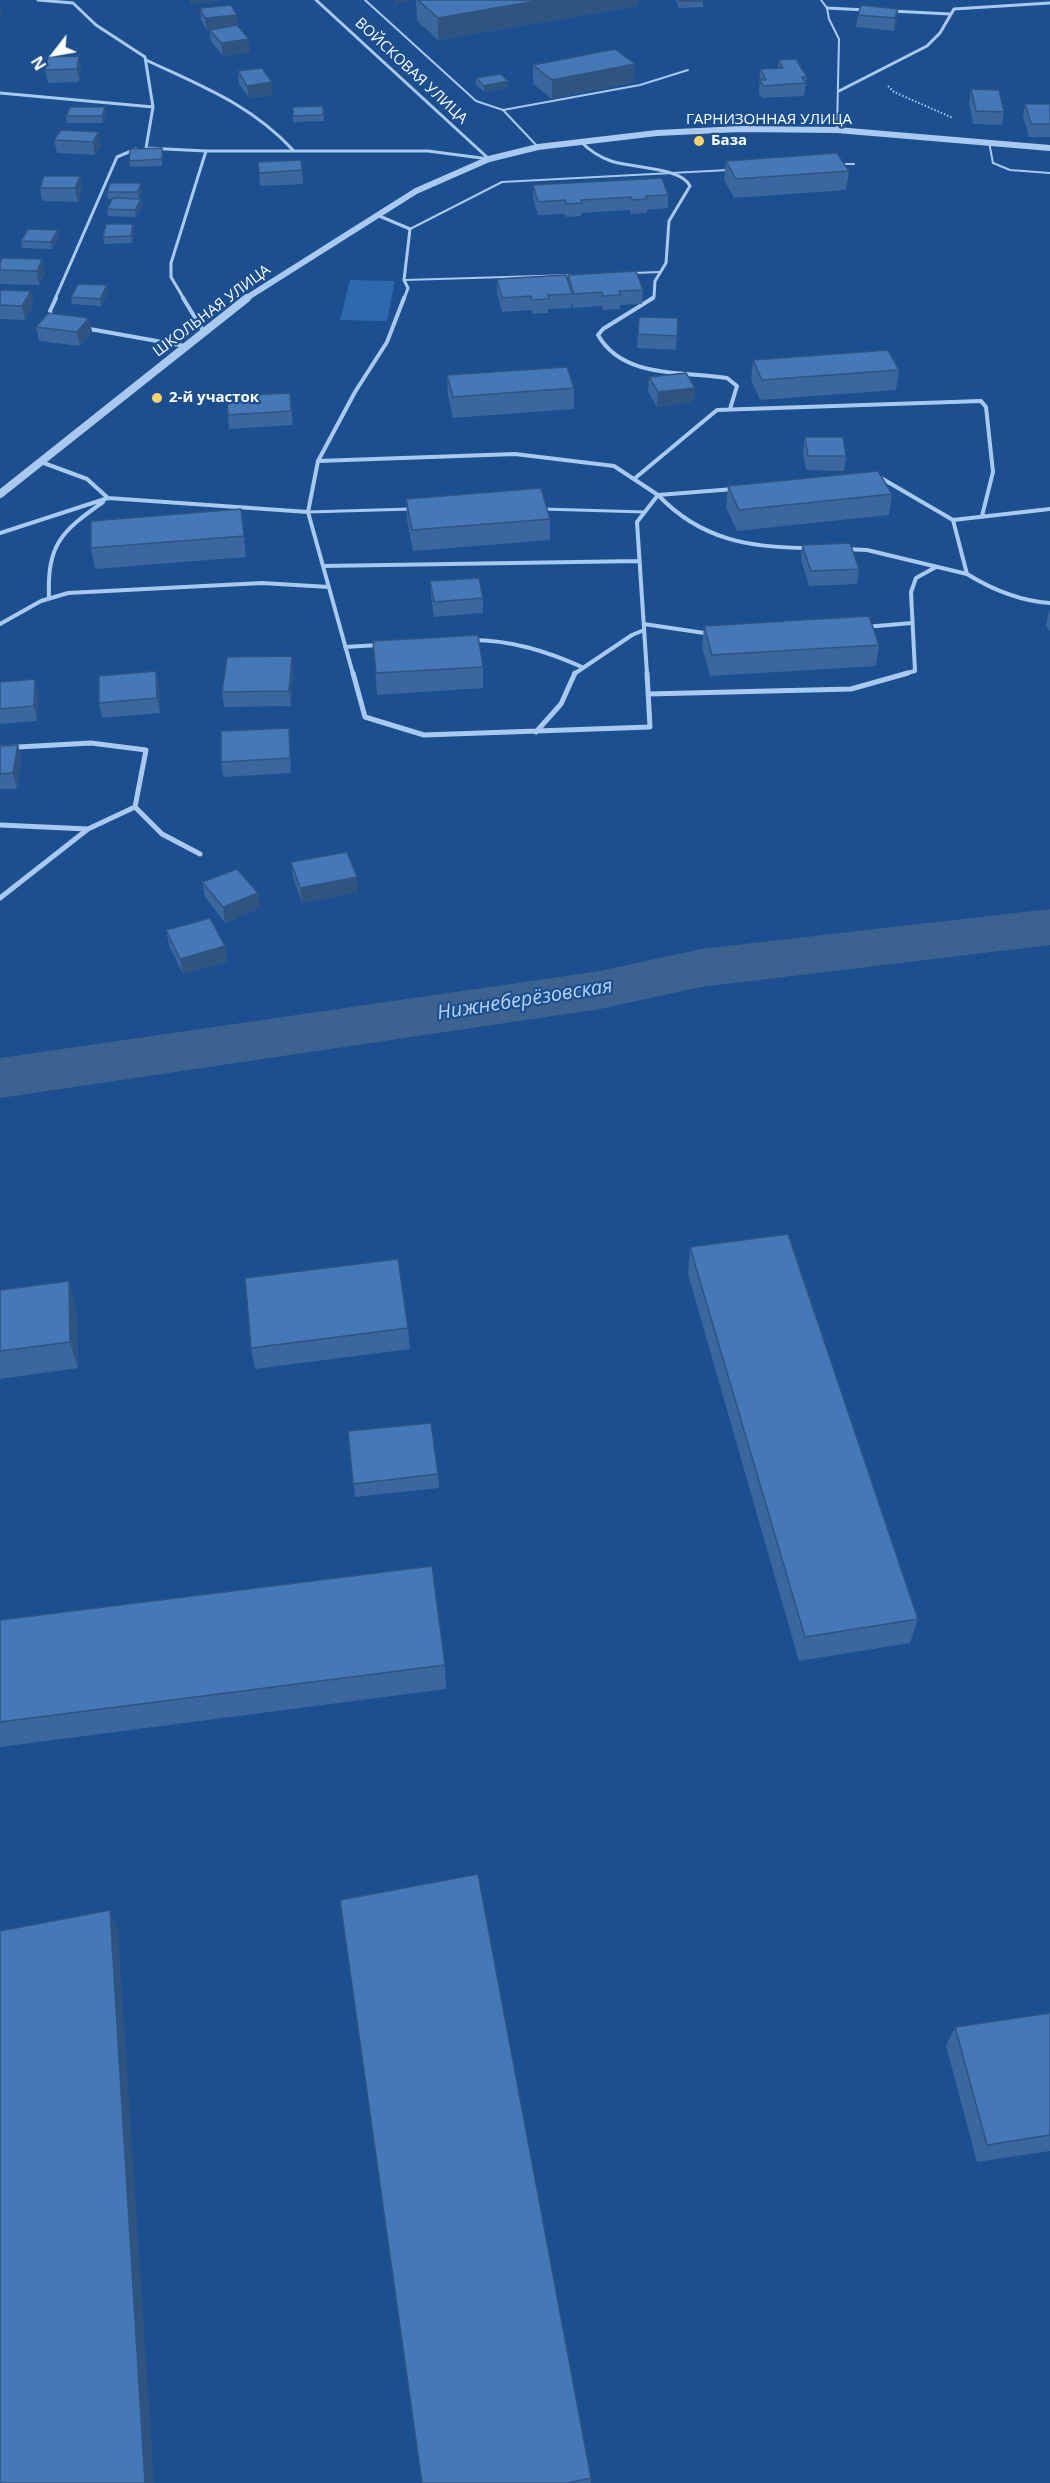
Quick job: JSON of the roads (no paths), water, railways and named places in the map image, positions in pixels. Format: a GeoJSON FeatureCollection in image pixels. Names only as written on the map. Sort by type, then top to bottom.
{"type":"FeatureCollection","features":[{"type":"Feature","properties":{"kind":"street"},"geometry":{"type":"LineString","coordinates":[[38,0],[74,3],[96,25],[146,60],[241,103],[274,129],[293,150]]}},
{"type":"Feature","properties":{"kind":"street","name":"ВОЙСКОВАЯ УЛИЦА"},"geometry":{"type":"LineString","coordinates":[[316,0],[489,159]]}},
{"type":"Feature","properties":{"kind":"street"},"geometry":{"type":"LineString","coordinates":[[952,0],[954,9]]}},
{"type":"Feature","properties":{"kind":"street"},"geometry":{"type":"LineString","coordinates":[[839,91],[927,46],[940,33],[954,9],[1050,3]]}},
{"type":"Feature","properties":{"kind":"street"},"geometry":{"type":"LineString","coordinates":[[827,8],[872,10]]}},
{"type":"Feature","properties":{"kind":"street"},"geometry":{"type":"LineString","coordinates":[[883,10],[950,14]]}},
{"type":"Feature","properties":{"kind":"street"},"geometry":{"type":"LineString","coordinates":[[146,60],[153,107],[146,148]]}},
{"type":"Feature","properties":{"kind":"street"},"geometry":{"type":"LineString","coordinates":[[0,93],[153,107]]}},
{"type":"Feature","properties":{"kind":"street","name":"ГАРНИЗОННАЯ УЛИЦА"},"geometry":{"type":"LineString","coordinates":[[489,159],[538,147],[580,141],[657,133],[740,129],[837,130],[1050,148]]}},
{"type":"Feature","properties":{"kind":"street"},"geometry":{"type":"LineString","coordinates":[[580,141],[588,150],[607,160],[673,173],[687,180],[690,186],[669,221],[666,263],[655,281],[654,297],[603,329],[598,335],[601,345],[607,353],[632,366],[727,378],[736,386],[730,409]]}},
{"type":"Feature","properties":{"kind":"street"},"geometry":{"type":"LineString","coordinates":[[60,323],[51,318],[50,311],[117,157],[146,148],[206,151],[428,151],[489,159]]}},
{"type":"Feature","properties":{"kind":"street"},"geometry":{"type":"LineString","coordinates":[[204,332],[171,276],[171,263],[206,151]]}},
{"type":"Feature","properties":{"kind":"street","name":"ШКОЛЬНАЯ УЛИЦА"},"geometry":{"type":"LineString","coordinates":[[0,494],[250,295],[416,191],[489,159]]}},
{"type":"Feature","properties":{"kind":"street"},"geometry":{"type":"LineString","coordinates":[[377,215],[410,229],[404,280],[408,288],[387,342],[355,393],[318,462],[308,512],[365,717],[424,735],[650,727],[637,522],[658,495],[740,489]]}},
{"type":"Feature","properties":{"kind":"street"},"geometry":{"type":"LineString","coordinates":[[83,327],[185,346]]}},
{"type":"Feature","properties":{"kind":"street"},"geometry":{"type":"LineString","coordinates":[[634,479],[717,410],[981,401],[986,407],[991,432],[993,472],[982,516]]}},
{"type":"Feature","properties":{"kind":"street"},"geometry":{"type":"LineString","coordinates":[[318,462],[515,454],[614,466],[658,495],[679,516],[715,535],[758,547],[819,548]]}},
{"type":"Feature","properties":{"kind":"street"},"geometry":{"type":"LineString","coordinates":[[41,462],[87,479],[102,489],[108,498]]}},
{"type":"Feature","properties":{"kind":"street"},"geometry":{"type":"LineString","coordinates":[[869,479],[881,478],[953,520],[1050,509]]}},
{"type":"Feature","properties":{"kind":"street"},"geometry":{"type":"LineString","coordinates":[[0,533],[108,498],[308,512]]}},
{"type":"Feature","properties":{"kind":"street"},"geometry":{"type":"LineString","coordinates":[[49,598],[47,578],[50,556],[60,535],[108,498]]}},
{"type":"Feature","properties":{"kind":"street"},"geometry":{"type":"LineString","coordinates":[[953,520],[967,574]]}},
{"type":"Feature","properties":{"kind":"street"},"geometry":{"type":"LineString","coordinates":[[842,548],[867,550],[967,574],[1005,593],[1033,603],[1050,603]]}},
{"type":"Feature","properties":{"kind":"street"},"geometry":{"type":"LineString","coordinates":[[323,566],[639,561]]}},
{"type":"Feature","properties":{"kind":"street"},"geometry":{"type":"LineString","coordinates":[[648,694],[851,689],[915,671],[911,592],[916,578],[936,567]]}},
{"type":"Feature","properties":{"kind":"street"},"geometry":{"type":"LineString","coordinates":[[0,624],[49,598],[96,590],[262,583],[329,587]]}},
{"type":"Feature","properties":{"kind":"street"},"geometry":{"type":"LineString","coordinates":[[855,628],[912,623]]}},
{"type":"Feature","properties":{"kind":"street"},"geometry":{"type":"LineString","coordinates":[[536,732],[561,704],[575,673],[644,627],[719,634]]}},
{"type":"Feature","properties":{"kind":"street"},"geometry":{"type":"LineString","coordinates":[[464,640],[487,639],[521,646],[553,654],[582,667]]}},
{"type":"Feature","properties":{"kind":"street"},"geometry":{"type":"LineString","coordinates":[[345,647],[381,645]]}},
{"type":"Feature","properties":{"kind":"street"},"geometry":{"type":"LineString","coordinates":[[0,748],[91,743],[146,750],[135,807]]}},
{"type":"Feature","properties":{"kind":"street"},"geometry":{"type":"LineString","coordinates":[[0,898],[87,829],[135,807]]}},
{"type":"Feature","properties":{"kind":"street"},"geometry":{"type":"LineString","coordinates":[[135,807],[162,834],[200,854]]}},
{"type":"Feature","properties":{"kind":"street"},"geometry":{"type":"LineString","coordinates":[[0,825],[87,829]]}},
{"type":"Feature","properties":{"kind":"lane"},"geometry":{"type":"LineString","coordinates":[[365,0],[476,101],[503,110],[538,147]]}},
{"type":"Feature","properties":{"kind":"lane"},"geometry":{"type":"LineString","coordinates":[[821,0],[827,8],[829,19],[839,39],[837,130]]}},
{"type":"Feature","properties":{"kind":"lane"},"geometry":{"type":"LineString","coordinates":[[503,110],[640,85],[688,70]]}},
{"type":"Feature","properties":{"kind":"lane"},"geometry":{"type":"LineString","coordinates":[[989,142],[993,162],[1002,168],[1050,173]]}},
{"type":"Feature","properties":{"kind":"lane"},"geometry":{"type":"LineString","coordinates":[[831,165],[854,164]]}},
{"type":"Feature","properties":{"kind":"lane"},"geometry":{"type":"LineString","coordinates":[[410,229],[502,182],[729,170]]}},
{"type":"Feature","properties":{"kind":"lane"},"geometry":{"type":"LineString","coordinates":[[626,273],[660,272]]}},
{"type":"Feature","properties":{"kind":"lane"},"geometry":{"type":"LineString","coordinates":[[404,280],[579,275]]}},
{"type":"Feature","properties":{"kind":"lane"},"geometry":{"type":"LineString","coordinates":[[308,512],[421,508]]}},
{"type":"Feature","properties":{"kind":"lane"},"geometry":{"type":"LineString","coordinates":[[540,509],[645,512]]}},
{"type":"Feature","properties":{"kind":"waterway","name":"Нижнеберёзовская"},"geometry":{"type":"LineString","coordinates":[[0,1078],[600,990],[701,968],[1050,927]]}},
{"type":"Feature","properties":{"kind":"place","name":"База"},"geometry":{"type":"Point","coordinates":[699,141]}},
{"type":"Feature","properties":{"kind":"place","name":"2-й участок"},"geometry":{"type":"Point","coordinates":[157,398]}}]}
